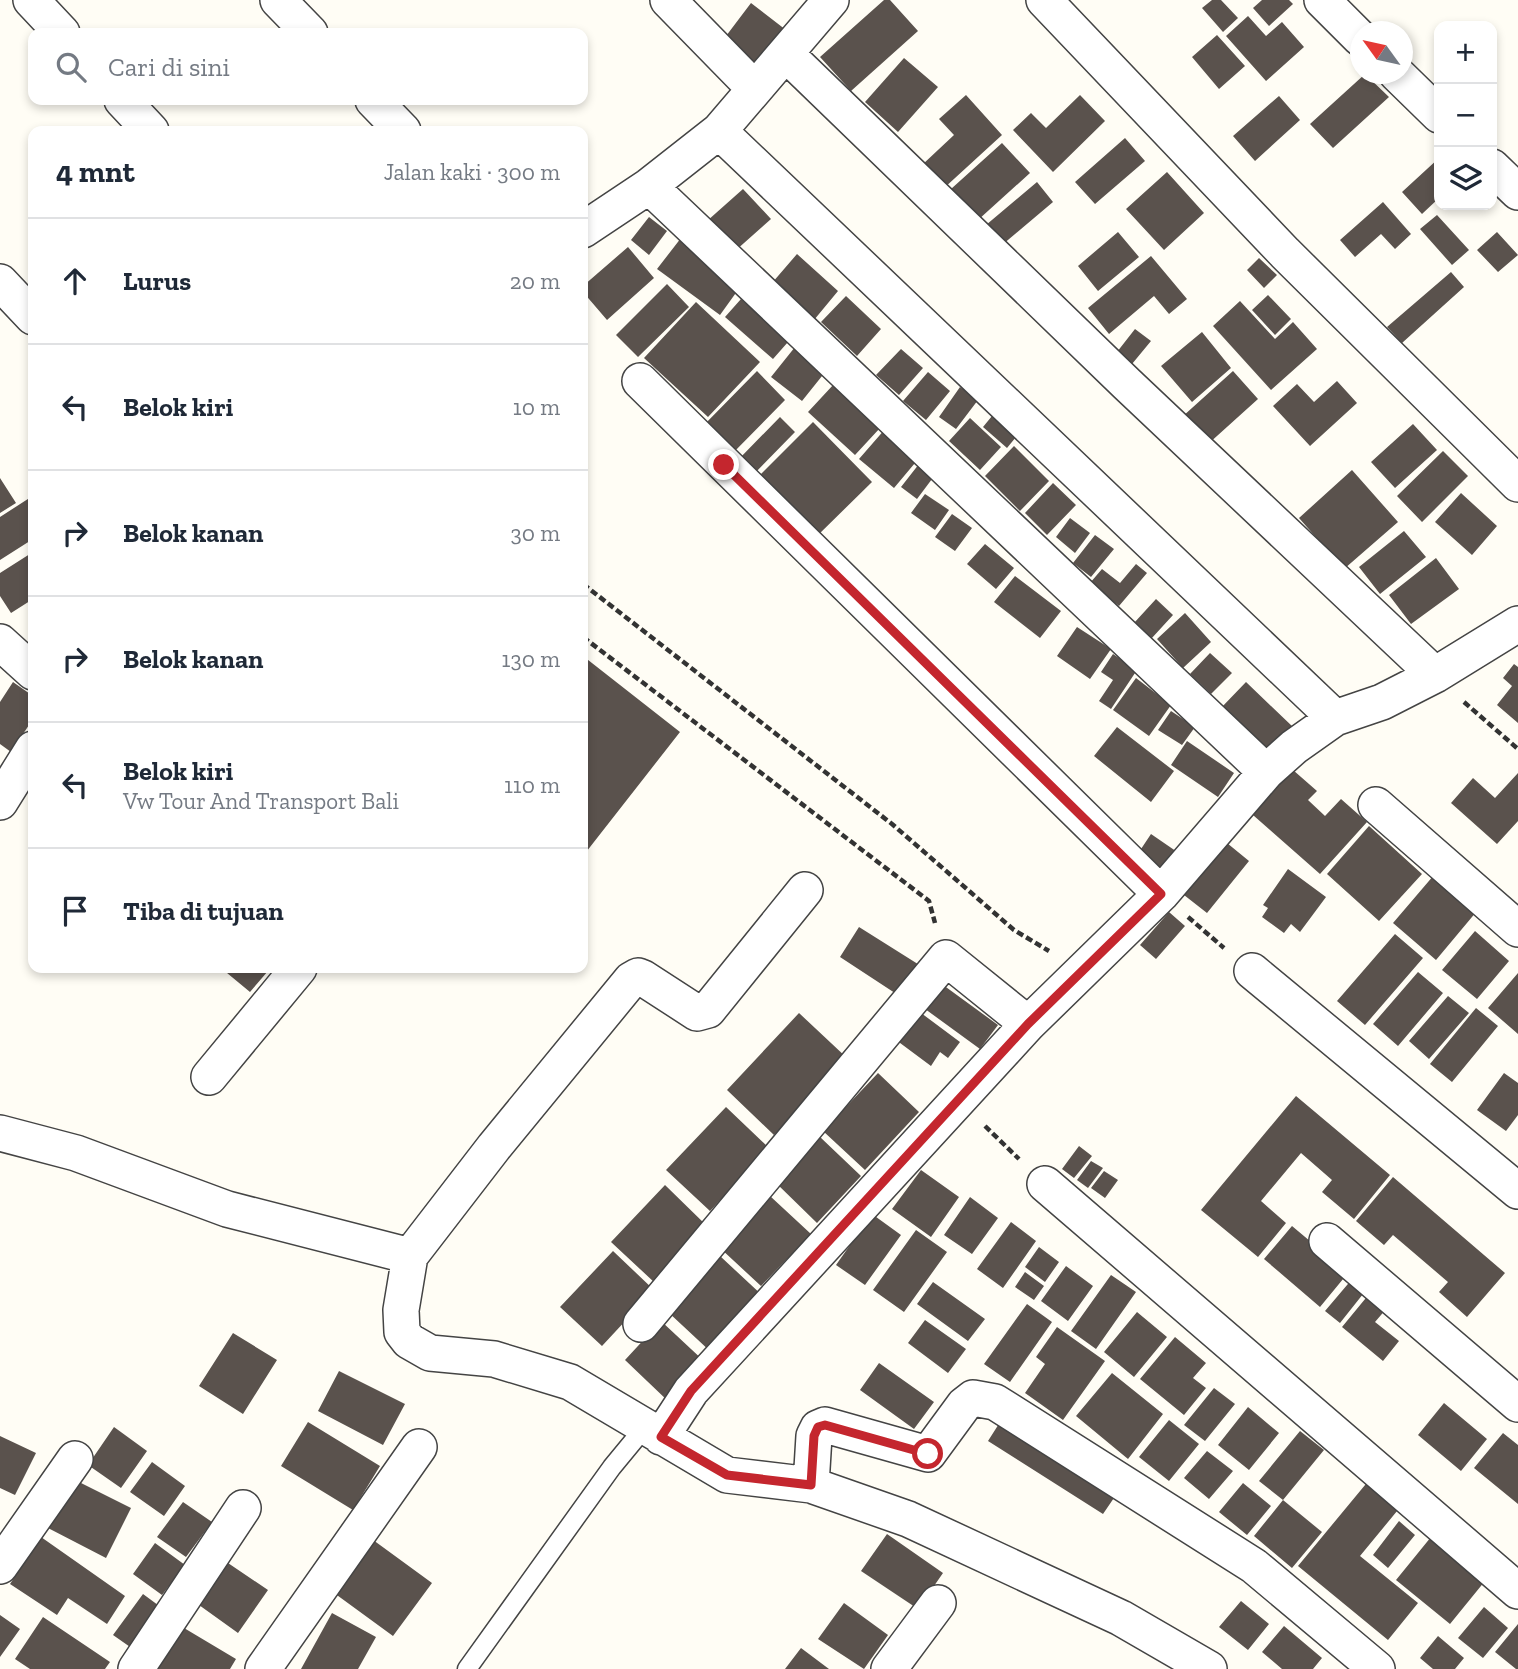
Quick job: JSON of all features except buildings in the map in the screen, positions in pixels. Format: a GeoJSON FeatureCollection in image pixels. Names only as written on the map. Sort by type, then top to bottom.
{"type":"FeatureCollection","features":[{"type":"Feature","properties":{"kind":"street"},"geometry":{"type":"LineString","coordinates":[[31,0],[57,28]]}},
{"type":"Feature","properties":{"kind":"street"},"geometry":{"type":"LineString","coordinates":[[278,0],[305,28]]}},
{"type":"Feature","properties":{"kind":"street"},"geometry":{"type":"LineString","coordinates":[[668,0],[755,89]]}},
{"type":"Feature","properties":{"kind":"street"},"geometry":{"type":"LineString","coordinates":[[588,227],[649,186],[719,131],[831,0]]}},
{"type":"Feature","properties":{"kind":"street"},"geometry":{"type":"LineString","coordinates":[[1044,0],[1285,253],[1518,484]]}},
{"type":"Feature","properties":{"kind":"street"},"geometry":{"type":"LineString","coordinates":[[1322,0],[1350,28]]}},
{"type":"Feature","properties":{"kind":"street"},"geometry":{"type":"LineString","coordinates":[[786,54],[1127,384],[1435,675]]}},
{"type":"Feature","properties":{"kind":"street"},"geometry":{"type":"LineString","coordinates":[[1407,84],[1434,110]]}},
{"type":"Feature","properties":{"kind":"street"},"geometry":{"type":"LineString","coordinates":[[127,105],[146,126]]}},
{"type":"Feature","properties":{"kind":"street"},"geometry":{"type":"LineString","coordinates":[[378,105],[398,126]]}},
{"type":"Feature","properties":{"kind":"street"},"geometry":{"type":"LineString","coordinates":[[719,131],[1335,718]]}},
{"type":"Feature","properties":{"kind":"street"},"geometry":{"type":"LineString","coordinates":[[1497,172],[1518,192]]}},
{"type":"Feature","properties":{"kind":"street"},"geometry":{"type":"LineString","coordinates":[[649,186],[1266,772]]}},
{"type":"Feature","properties":{"kind":"street"},"geometry":{"type":"LineString","coordinates":[[0,282],[28,312]]}},
{"type":"Feature","properties":{"kind":"street"},"geometry":{"type":"LineString","coordinates":[[640,380],[1161,894]]}},
{"type":"Feature","properties":{"kind":"street"},"geometry":{"type":"LineString","coordinates":[[653,1432],[1028,1024],[1161,894],[1266,772],[1294,747],[1335,718],[1382,702],[1435,675],[1518,624]]}},
{"type":"Feature","properties":{"kind":"street"},"geometry":{"type":"LineString","coordinates":[[0,642],[28,667]]}},
{"type":"Feature","properties":{"kind":"street"},"geometry":{"type":"LineString","coordinates":[[0,802],[28,757]]}},
{"type":"Feature","properties":{"kind":"street"},"geometry":{"type":"LineString","coordinates":[[1377,805],[1518,929]]}},
{"type":"Feature","properties":{"kind":"street"},"geometry":{"type":"LineString","coordinates":[[804,890],[708,1010],[697,1013],[643,978],[635,976],[494,1147],[410,1256],[401,1310],[402,1332],[409,1341],[430,1353],[494,1359],[570,1382],[727,1475],[811,1485],[908,1519],[1109,1612],[1209,1669]]}},
{"type":"Feature","properties":{"kind":"street"},"geometry":{"type":"LineString","coordinates":[[641,1324],[946,958],[1028,1024]]}},
{"type":"Feature","properties":{"kind":"street"},"geometry":{"type":"LineString","coordinates":[[1252,971],[1518,1191]]}},
{"type":"Feature","properties":{"kind":"street"},"geometry":{"type":"LineString","coordinates":[[209,1077],[295,973]]}},
{"type":"Feature","properties":{"kind":"street"},"geometry":{"type":"LineString","coordinates":[[0,1133],[76,1153],[227,1209],[410,1256]]}},
{"type":"Feature","properties":{"kind":"street"},"geometry":{"type":"LineString","coordinates":[[1045,1184],[1518,1591]]}},
{"type":"Feature","properties":{"kind":"street"},"geometry":{"type":"LineString","coordinates":[[1327,1241],[1518,1404]]}},
{"type":"Feature","properties":{"kind":"street"},"geometry":{"type":"LineString","coordinates":[[811,1485],[814,1436],[818,1427],[825,1425],[928,1454],[964,1405],[973,1398],[995,1402],[1254,1566],[1377,1669]]}},
{"type":"Feature","properties":{"kind":"street"},"geometry":{"type":"LineString","coordinates":[[263,1669],[419,1447]]}},
{"type":"Feature","properties":{"kind":"street"},"geometry":{"type":"LineString","coordinates":[[0,1566],[75,1459]]}},
{"type":"Feature","properties":{"kind":"street"},"geometry":{"type":"LineString","coordinates":[[136,1669],[243,1508]]}},
{"type":"Feature","properties":{"kind":"street"},"geometry":{"type":"LineString","coordinates":[[889,1669],[938,1603]]}},
{"type":"Feature","properties":{"kind":"lane"},"geometry":{"type":"LineString","coordinates":[[467,1669],[612,1467],[653,1432]]}},
{"type":"Feature","properties":{"kind":"path"},"geometry":{"type":"LineString","coordinates":[[588,588],[892,824],[1014,930],[1082,971]]}},
{"type":"Feature","properties":{"kind":"path"},"geometry":{"type":"LineString","coordinates":[[588,641],[929,901],[946,958]]}},
{"type":"Feature","properties":{"kind":"path"},"geometry":{"type":"LineString","coordinates":[[1435,675],[1518,749]]}},
{"type":"Feature","properties":{"kind":"path"},"geometry":{"type":"LineString","coordinates":[[1161,894],[1252,971]]}},
{"type":"Feature","properties":{"kind":"path"},"geometry":{"type":"LineString","coordinates":[[957,1100],[1045,1184]]}},
{"type":"Feature","properties":{"kind":"route"},"geometry":{"type":"LineString","coordinates":[[724,465],[1161,894],[1028,1024],[957,1100],[691,1391],[675,1411],[661,1437],[727,1475],[811,1485],[814,1436],[818,1427],[825,1425],[928,1454]]}}]}
